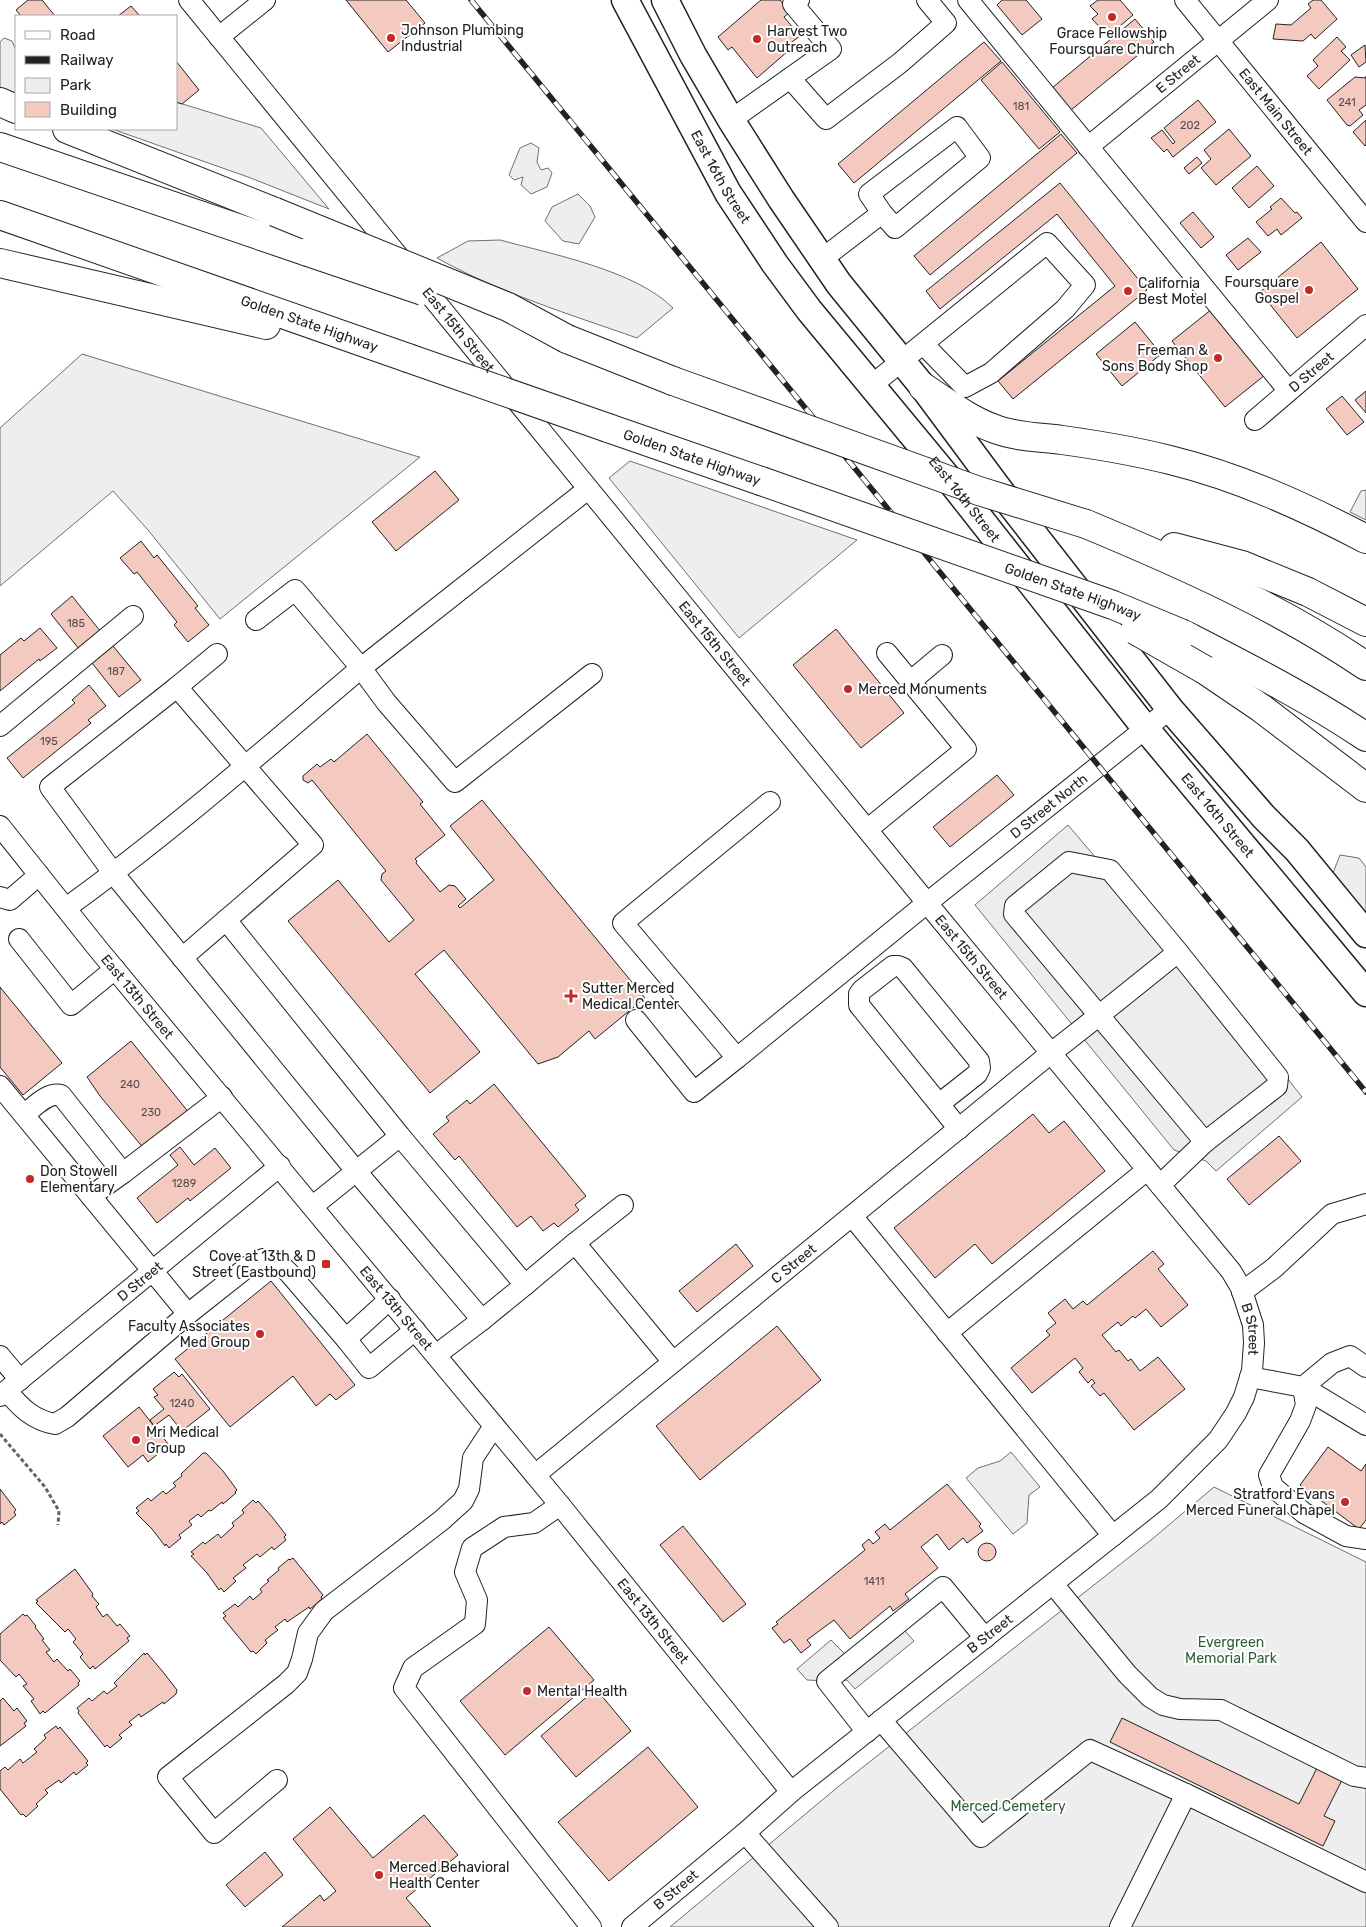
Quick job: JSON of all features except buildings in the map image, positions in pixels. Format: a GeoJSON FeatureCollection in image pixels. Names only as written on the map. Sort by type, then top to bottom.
{"type":"FeatureCollection","features":[{"type":"Feature","properties":{"kind":"highway"},"geometry":{"type":"LineString","coordinates":[[0,102],[15,109]]}},
{"type":"Feature","properties":{"kind":"highway"},"geometry":{"type":"LineString","coordinates":[[70,130],[508,306],[567,339]]}},
{"type":"Feature","properties":{"kind":"highway"},"geometry":{"type":"LineString","coordinates":[[0,147],[567,339],[673,381],[979,491],[1086,524],[1242,565],[1308,592],[1366,622]]}},
{"type":"Feature","properties":{"kind":"highway","name":"Golden State Highway"},"geometry":{"type":"LineString","coordinates":[[0,215],[1121,608],[1183,634],[1244,665],[1335,716],[1366,737]]}},
{"type":"Feature","properties":{"kind":"highway"},"geometry":{"type":"LineString","coordinates":[[0,262],[408,358]]}},
{"type":"Feature","properties":{"kind":"highway"},"geometry":{"type":"LineString","coordinates":[[923,387],[965,415],[994,429],[1022,436],[1104,446],[1204,469],[1276,494],[1366,539]]}},
{"type":"Feature","properties":{"kind":"highway"},"geometry":{"type":"LineString","coordinates":[[1086,524],[1180,564],[1262,604],[1302,626],[1366,666]]}},
{"type":"Feature","properties":{"kind":"highway"},"geometry":{"type":"LineString","coordinates":[[1060,586],[1205,670],[1261,708],[1366,788]]}},
{"type":"Feature","properties":{"kind":"main road","name":"East 16th Street"},"geometry":{"type":"LineString","coordinates":[[625,0],[728,193],[775,264],[804,303],[872,385],[1146,729],[1366,993]]}},
{"type":"Feature","properties":{"kind":"main road"},"geometry":{"type":"LineString","coordinates":[[665,0],[693,55],[731,120],[781,200],[839,284],[923,387],[1004,496],[1170,709],[1264,817],[1297,850],[1366,934]]}},
{"type":"Feature","properties":{"kind":"street","name":"East 15th Street"},"geometry":{"type":"LineString","coordinates":[[189,0],[868,829],[926,903],[1231,1271],[1241,1290]]}},
{"type":"Feature","properties":{"kind":"street"},"geometry":{"type":"LineString","coordinates":[[219,37],[265,0]]}},
{"type":"Feature","properties":{"kind":"street"},"geometry":{"type":"LineString","coordinates":[[731,120],[831,49],[794,4],[799,0]]}},
{"type":"Feature","properties":{"kind":"street"},"geometry":{"type":"LineString","coordinates":[[790,78],[826,119],[900,63],[946,23],[927,0]]}},
{"type":"Feature","properties":{"kind":"street"},"geometry":{"type":"LineString","coordinates":[[968,0],[1288,390]]}},
{"type":"Feature","properties":{"kind":"street","name":"East Main Street"},"geometry":{"type":"LineString","coordinates":[[1185,0],[1366,222]]}},
{"type":"Feature","properties":{"kind":"street","name":"E Street"},"geometry":{"type":"LineString","coordinates":[[1088,147],[1268,0]]}},
{"type":"Feature","properties":{"kind":"street"},"geometry":{"type":"LineString","coordinates":[[957,127],[980,158],[895,228],[882,213],[869,194],[957,127]]}},
{"type":"Feature","properties":{"kind":"street"},"geometry":{"type":"LineString","coordinates":[[822,259],[882,213]]}},
{"type":"Feature","properties":{"kind":"street"},"geometry":{"type":"LineString","coordinates":[[872,385],[1047,243],[1084,285],[1066,309],[990,373],[965,387],[923,344]]}},
{"type":"Feature","properties":{"kind":"street","name":"D Street"},"geometry":{"type":"LineString","coordinates":[[1256,420],[1288,390],[1366,326]]}},
{"type":"Feature","properties":{"kind":"street"},"geometry":{"type":"LineString","coordinates":[[66,908],[114,874],[245,767],[361,668],[588,489]]}},
{"type":"Feature","properties":{"kind":"street"},"geometry":{"type":"LineString","coordinates":[[256,620],[295,590],[361,668],[386,702],[455,782],[592,674]]}},
{"type":"Feature","properties":{"kind":"street"},"geometry":{"type":"LineString","coordinates":[[0,726],[133,616]]}},
{"type":"Feature","properties":{"kind":"street"},"geometry":{"type":"LineString","coordinates":[[868,829],[966,749],[887,653]]}},
{"type":"Feature","properties":{"kind":"street"},"geometry":{"type":"LineString","coordinates":[[217,654],[50,788],[114,874],[182,958],[356,1171],[482,1320]]}},
{"type":"Feature","properties":{"kind":"street"},"geometry":{"type":"LineString","coordinates":[[911,681],[942,655]]}},
{"type":"Feature","properties":{"kind":"street"},"geometry":{"type":"LineString","coordinates":[[177,687],[313,845],[182,958]]}},
{"type":"Feature","properties":{"kind":"street","name":"D Street North"},"geometry":{"type":"LineString","coordinates":[[636,1020],[694,1092],[926,903],[1170,709]]}},
{"type":"Feature","properties":{"kind":"street"},"geometry":{"type":"LineString","coordinates":[[737,1058],[622,923],[770,802]]}},
{"type":"Feature","properties":{"kind":"street","name":"East 13th Street"},"geometry":{"type":"LineString","coordinates":[[4,839],[66,908],[390,1299],[560,1505],[791,1792]]}},
{"type":"Feature","properties":{"kind":"street"},"geometry":{"type":"LineString","coordinates":[[947,1333],[1153,1177],[1205,1142],[1276,1086],[1278,1077],[1110,870],[1069,862],[1015,906],[1014,914],[1205,1142]]}},
{"type":"Feature","properties":{"kind":"street"},"geometry":{"type":"LineString","coordinates":[[0,897],[10,900],[39,876]]}},
{"type":"Feature","properties":{"kind":"street"},"geometry":{"type":"LineString","coordinates":[[226,920],[400,1136],[525,1285]]}},
{"type":"Feature","properties":{"kind":"street"},"geometry":{"type":"LineString","coordinates":[[19,939],[71,1004],[115,968]]}},
{"type":"Feature","properties":{"kind":"street","name":"C Street"},"geometry":{"type":"LineString","coordinates":[[535,1475],[1178,952]]}},
{"type":"Feature","properties":{"kind":"street"},"geometry":{"type":"LineString","coordinates":[[939,1104],[977,1074],[980,1068],[979,1061],[903,968],[893,966],[862,990],[859,994],[859,1005],[959,1129]]}},
{"type":"Feature","properties":{"kind":"street"},"geometry":{"type":"LineString","coordinates":[[0,1086],[188,1314]]}},
{"type":"Feature","properties":{"kind":"street"},"geometry":{"type":"LineString","coordinates":[[24,1115],[54,1093],[61,1095],[123,1173]]}},
{"type":"Feature","properties":{"kind":"street"},"geometry":{"type":"LineString","coordinates":[[91,1196],[222,1098]]}},
{"type":"Feature","properties":{"kind":"street"},"geometry":{"type":"LineString","coordinates":[[313,1206],[400,1136]]}},
{"type":"Feature","properties":{"kind":"street","name":"D Street"},"geometry":{"type":"LineString","coordinates":[[9,1389],[280,1166]]}},
{"type":"Feature","properties":{"kind":"street"},"geometry":{"type":"LineString","coordinates":[[1241,1290],[1274,1268],[1332,1214],[1366,1204]]}},
{"type":"Feature","properties":{"kind":"street"},"geometry":{"type":"LineString","coordinates":[[436,1355],[623,1205]]}},
{"type":"Feature","properties":{"kind":"street"},"geometry":{"type":"LineString","coordinates":[[852,1216],[1112,1536]]}},
{"type":"Feature","properties":{"kind":"street"},"geometry":{"type":"LineString","coordinates":[[575,1243],[673,1362]]}},
{"type":"Feature","properties":{"kind":"street"},"geometry":{"type":"LineString","coordinates":[[0,1356],[9,1389],[21,1408],[45,1422],[55,1424],[67,1417],[188,1314],[250,1265],[263,1259],[278,1262],[290,1274],[369,1368],[415,1330]]}},
{"type":"Feature","properties":{"kind":"street","name":"B Street"},"geometry":{"type":"LineString","coordinates":[[632,1927],[791,1792],[1159,1498],[1218,1440],[1236,1413],[1244,1397],[1250,1377],[1254,1343],[1253,1325],[1241,1290]]}},
{"type":"Feature","properties":{"kind":"street"},"geometry":{"type":"LineString","coordinates":[[346,1339],[390,1299]]}},
{"type":"Feature","properties":{"kind":"street"},"geometry":{"type":"LineString","coordinates":[[1303,1387],[1332,1363],[1350,1356],[1366,1367]]}},
{"type":"Feature","properties":{"kind":"street"},"geometry":{"type":"LineString","coordinates":[[1250,1377],[1303,1387],[1366,1425]]}},
{"type":"Feature","properties":{"kind":"street"},"geometry":{"type":"LineString","coordinates":[[1303,1387],[1306,1405],[1300,1421],[1268,1475],[1273,1487],[1304,1513],[1346,1536],[1366,1539]]}},
{"type":"Feature","properties":{"kind":"street"},"geometry":{"type":"LineString","coordinates":[[277,1780],[214,1833],[168,1777],[286,1684],[297,1673],[308,1633],[324,1611],[442,1520],[463,1501],[469,1488],[473,1458],[494,1426]]}},
{"type":"Feature","properties":{"kind":"street"},"geometry":{"type":"LineString","coordinates":[[560,1505],[534,1523],[504,1527],[472,1548],[465,1572],[477,1600],[475,1624],[413,1668],[404,1688],[591,1927]]}},
{"type":"Feature","properties":{"kind":"street"},"geometry":{"type":"LineString","coordinates":[[1053,1584],[1150,1698],[1180,1709],[1221,1710],[1354,1776],[1366,1778]]}},
{"type":"Feature","properties":{"kind":"street"},"geometry":{"type":"LineString","coordinates":[[985,1638],[943,1587],[827,1682],[874,1726],[981,1837],[1090,1750],[1186,1794],[1366,1882]]}},
{"type":"Feature","properties":{"kind":"street"},"geometry":{"type":"LineString","coordinates":[[1120,1927],[1186,1794]]}},
{"type":"Feature","properties":{"kind":"street"},"geometry":{"type":"LineString","coordinates":[[745,1833],[828,1927]]}},
{"type":"Feature","properties":{"kind":"path"},"geometry":{"type":"LineString","coordinates":[[0,1434],[45,1487],[59,1510],[58,1525]]}},
{"type":"Feature","properties":{"kind":"green space"},"geometry":{"type":"Polygon","coordinates":[[[4,38],[12,41],[15,48],[15,95],[0,89],[0,42],[4,38]]]}},
{"type":"Feature","properties":{"kind":"green space"},"geometry":{"type":"Polygon","coordinates":[[[178,103],[261,128],[329,209],[248,177],[115,130],[178,130],[178,103]]]}},
{"type":"Feature","properties":{"kind":"green space"},"geometry":{"type":"Polygon","coordinates":[[[531,143],[539,148],[537,162],[541,170],[548,168],[552,173],[547,187],[531,194],[521,185],[523,177],[514,180],[509,175],[520,148],[531,143]]]}},
{"type":"Feature","properties":{"kind":"green space"},"geometry":{"type":"Polygon","coordinates":[[[578,194],[590,206],[595,217],[579,244],[563,241],[545,221],[552,207],[578,194]]]}},
{"type":"Feature","properties":{"kind":"green space"},"geometry":{"type":"Polygon","coordinates":[[[500,240],[615,273],[657,295],[673,308],[637,338],[485,282],[437,258],[468,241],[500,240]]]}},
{"type":"Feature","properties":{"kind":"green space"},"geometry":{"type":"Polygon","coordinates":[[[82,354],[420,457],[220,619],[148,530],[113,491],[0,586],[0,428],[82,354]]]}},
{"type":"Feature","properties":{"kind":"green space"},"geometry":{"type":"Polygon","coordinates":[[[630,461],[857,540],[739,638],[609,478],[630,461]]]}},
{"type":"Feature","properties":{"kind":"green space"},"geometry":{"type":"Polygon","coordinates":[[[1366,490],[1366,520],[1350,512],[1361,491],[1366,490]]]}},
{"type":"Feature","properties":{"kind":"green space"},"geometry":{"type":"Polygon","coordinates":[[[1340,855],[1359,858],[1366,867],[1366,914],[1333,873],[1340,855]]]}},
{"type":"Feature","properties":{"kind":"green space"},"geometry":{"type":"Polygon","coordinates":[[[1214,1487],[1366,1562],[1366,1927],[670,1927],[839,1786],[1151,1540],[1214,1487]]]}},
{"type":"Feature","properties":{"kind":"shaded area"},"geometry":{"type":"Polygon","coordinates":[[[1068,825],[1096,858],[1120,866],[1302,1097],[1216,1171],[1206,1161],[1174,1150],[975,905],[1068,825]]]}},
{"type":"Feature","properties":{"kind":"shaded area"},"geometry":{"type":"Polygon","coordinates":[[[1011,1452],[1040,1487],[1029,1495],[1027,1523],[1013,1534],[966,1478],[978,1468],[1000,1461],[1011,1452]]]}},
{"type":"Feature","properties":{"kind":"shaded area"},"geometry":{"type":"Polygon","coordinates":[[[898,1623],[914,1641],[855,1689],[847,1680],[807,1680],[797,1669],[831,1640],[852,1661],[898,1623]]]}},
{"type":"Feature","properties":{"kind":"railway"},"geometry":{"type":"LineString","coordinates":[[471,0],[1366,1092]]}},
{"type":"Feature","properties":{"kind":"place","name":"Grace Fellowship Foursquare Church"},"geometry":{"type":"Point","coordinates":[1112,17]}},
{"type":"Feature","properties":{"kind":"place","name":"Johnson Plumbing Industrial"},"geometry":{"type":"Point","coordinates":[391,38]}},
{"type":"Feature","properties":{"kind":"place","name":"Harvest Two Outreach"},"geometry":{"type":"Point","coordinates":[757,39]}},
{"type":"Feature","properties":{"kind":"place","name":"Foursquare Gospel"},"geometry":{"type":"Point","coordinates":[1309,290]}},
{"type":"Feature","properties":{"kind":"place","name":"California Best Motel"},"geometry":{"type":"Point","coordinates":[1128,291]}},
{"type":"Feature","properties":{"kind":"place","name":"Freeman & Sons Body Shop"},"geometry":{"type":"Point","coordinates":[1218,358]}},
{"type":"Feature","properties":{"kind":"place","name":"Merced Monuments"},"geometry":{"type":"Point","coordinates":[848,689]}},
{"type":"Feature","properties":{"kind":"place","name":"Sutter Merced Medical Center"},"geometry":{"type":"Point","coordinates":[571,996]}},
{"type":"Feature","properties":{"kind":"place","name":"Don Stowell Elementary"},"geometry":{"type":"Point","coordinates":[30,1179]}},
{"type":"Feature","properties":{"kind":"place","name":"Cove at 13th & D Street (Eastbound)"},"geometry":{"type":"Point","coordinates":[326,1264]}},
{"type":"Feature","properties":{"kind":"place","name":"Faculty Associates Med Group"},"geometry":{"type":"Point","coordinates":[260,1334]}},
{"type":"Feature","properties":{"kind":"place","name":"Mri Medical Group"},"geometry":{"type":"Point","coordinates":[136,1440]}},
{"type":"Feature","properties":{"kind":"place","name":"Stratford Evans Merced Funeral Chapel"},"geometry":{"type":"Point","coordinates":[1345,1502]}},
{"type":"Feature","properties":{"kind":"place","name":"Mental Health"},"geometry":{"type":"Point","coordinates":[527,1691]}},
{"type":"Feature","properties":{"kind":"place","name":"Merced Behavioral Health Center"},"geometry":{"type":"Point","coordinates":[379,1875]}},
{"type":"Feature","properties":{"kind":"park label","name":"Evergreen Memorial Park"},"geometry":{"type":"Point","coordinates":[1231,1650]}},
{"type":"Feature","properties":{"kind":"park label","name":"Merced Cemetery"},"geometry":{"type":"Point","coordinates":[1008,1806]}}]}
